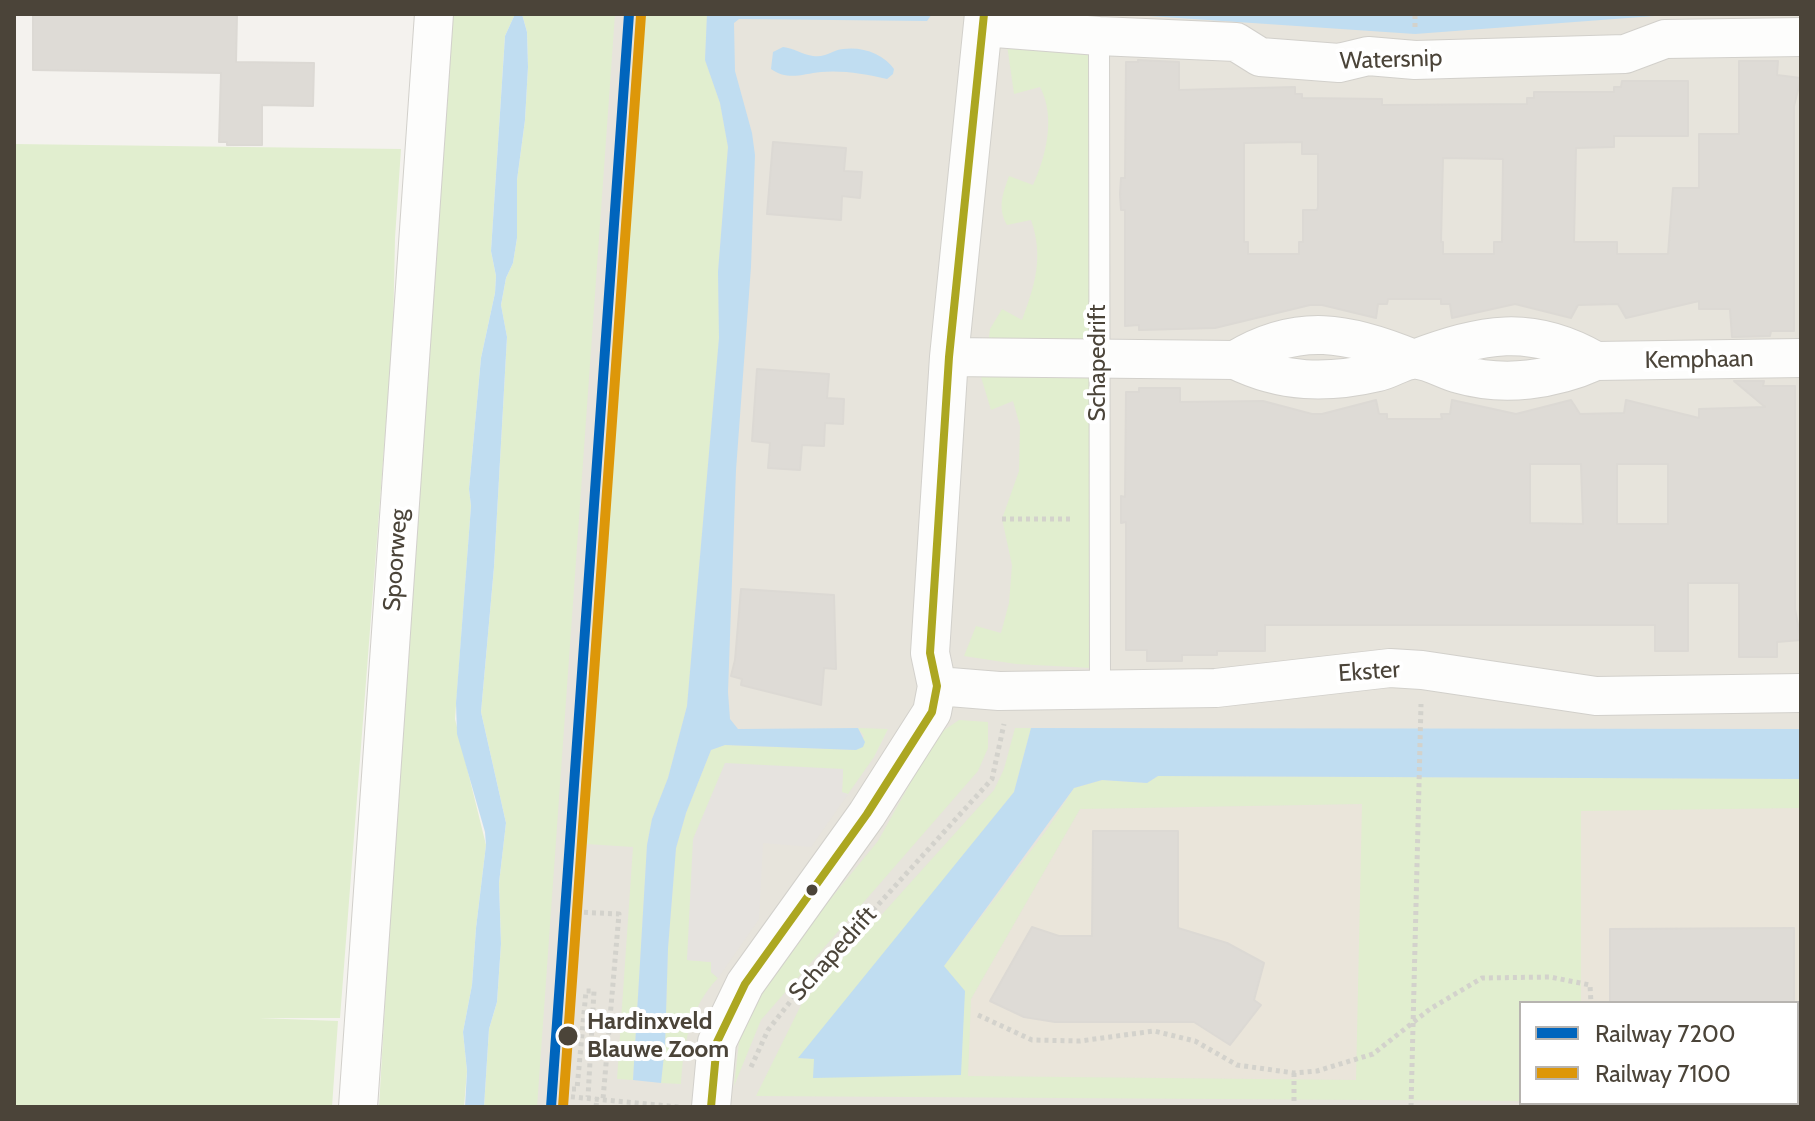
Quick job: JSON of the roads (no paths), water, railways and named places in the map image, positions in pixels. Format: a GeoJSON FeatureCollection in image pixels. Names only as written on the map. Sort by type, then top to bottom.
{"type":"FeatureCollection","features":[{"type":"Feature","properties":{"kind":"street","name":"Spoorweg"},"geometry":{"type":"LineString","coordinates":[[358,1107],[434,14]]}},
{"type":"Feature","properties":{"kind":"street","name":"Watersnip"},"geometry":{"type":"LineString","coordinates":[[983,21],[1099,36],[1236,42],[1260,57],[1339,63],[1368,56],[1415,60],[1625,54],[1665,39],[1801,37]]}},
{"type":"Feature","properties":{"kind":"street","name":"Schapedrift"},"geometry":{"type":"LineString","coordinates":[[711,1107],[717,1042],[745,984],[867,814],[932,712],[937,686],[930,653],[949,357],[983,21]]}},
{"type":"Feature","properties":{"kind":"street","name":"Kemphaan"},"geometry":{"type":"LineString","coordinates":[[949,357],[1235,360],[1260,372],[1307,381],[1342,380],[1382,371],[1414,359],[1459,374],[1500,381],[1575,371],[1596,361],[1801,358]]}},
{"type":"Feature","properties":{"kind":"street","name":"Ekster"},"geometry":{"type":"LineString","coordinates":[[937,686],[999,691],[1216,688],[1390,668],[1596,696],[1801,693]]}},
{"type":"Feature","properties":{"kind":"lane","name":"Schapedrift"},"geometry":{"type":"LineString","coordinates":[[1099,36],[1097,358],[1100,690]]}},
{"type":"Feature","properties":{"kind":"water"},"geometry":{"type":"Polygon","coordinates":[[[515,14],[522,14],[527,32],[528,67],[517,180],[517,238],[501,305],[507,337],[494,567],[481,712],[506,823],[499,883],[501,944],[497,1002],[489,1029],[484,1107],[465,1107],[467,1071],[463,1032],[472,985],[486,845],[457,734],[456,703],[471,506],[469,489],[481,358],[495,293],[496,276],[491,251],[505,36],[515,14]]]}},
{"type":"Feature","properties":{"kind":"water"},"geometry":{"type":"Polygon","coordinates":[[[707,14],[932,14],[927,21],[739,19],[734,23],[735,71],[755,155],[751,267],[736,470],[728,692],[730,719],[738,729],[858,728],[865,742],[863,747],[856,750],[725,745],[711,750],[676,848],[661,1083],[633,1080],[647,845],[687,706],[719,338],[718,272],[728,147],[720,103],[705,60],[707,14]]]}},
{"type":"Feature","properties":{"kind":"water"},"geometry":{"type":"Polygon","coordinates":[[[1119,14],[1681,14],[1415,34],[1119,14]]]}},
{"type":"Feature","properties":{"kind":"water"},"geometry":{"type":"Polygon","coordinates":[[[783,47],[818,56],[850,48],[865,50],[884,59],[894,69],[893,74],[887,79],[838,72],[783,75],[771,69],[773,52],[783,47]]]}},
{"type":"Feature","properties":{"kind":"water"},"geometry":{"type":"Polygon","coordinates":[[[1031,728],[1801,729],[1801,779],[1158,776],[1147,783],[1102,780],[1074,788],[944,966],[965,991],[961,1075],[813,1078],[814,1059],[798,1058],[1014,792],[1031,728]]]}},
{"type":"Feature","properties":{"kind":"rail line","name":"7200"},"geometry":{"type":"LineString","coordinates":[[551,1107],[629,14]]}},
{"type":"Feature","properties":{"kind":"rail line","name":"7100"},"geometry":{"type":"LineString","coordinates":[[563,1107],[641,15]]}},
{"type":"Feature","properties":{"kind":"place","name":"Hardinxveld Blauwe Zoom"},"geometry":{"type":"Point","coordinates":[568,1036]}}]}
